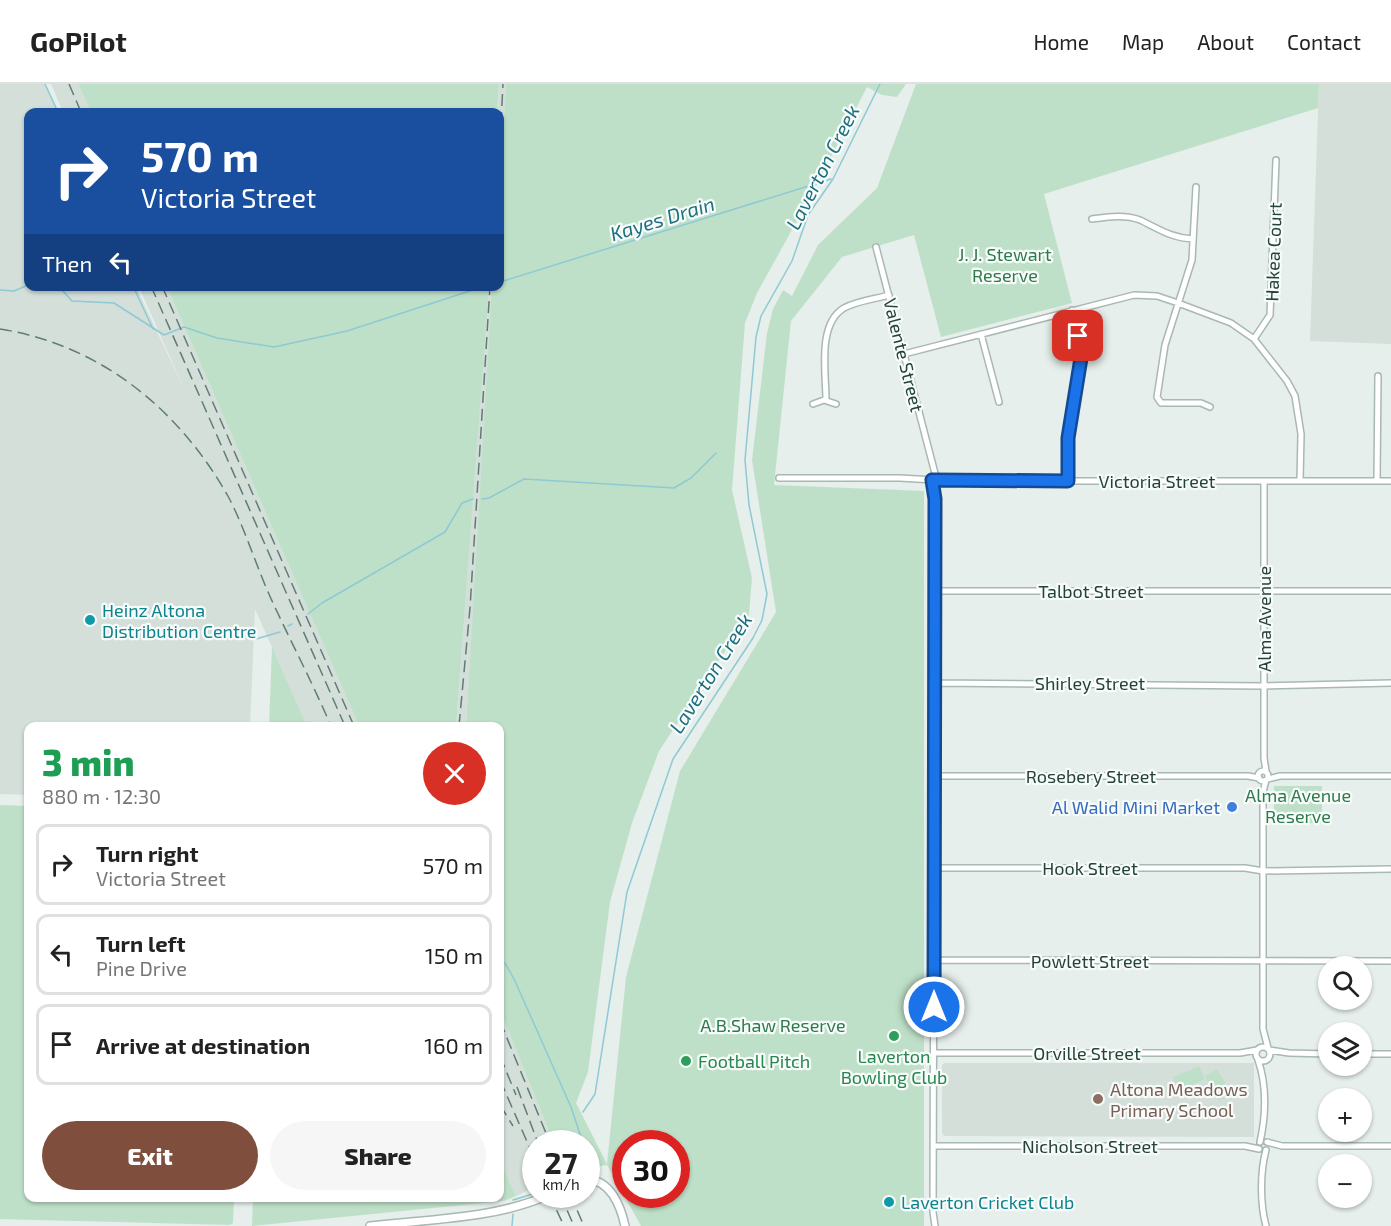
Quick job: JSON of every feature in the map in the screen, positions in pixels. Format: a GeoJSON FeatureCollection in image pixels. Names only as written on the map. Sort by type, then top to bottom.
{"type":"FeatureCollection","features":[{"type":"Feature","properties":{"kind":"street","name":"Hakea Court"},"geometry":{"type":"LineString","coordinates":[[1254,339],[1270,315],[1276,160]]}},
{"type":"Feature","properties":{"kind":"street"},"geometry":{"type":"LineString","coordinates":[[1196,187],[1192,260],[1165,345],[1157,398],[1161,403],[1201,403],[1210,407]]}},
{"type":"Feature","properties":{"kind":"street"},"geometry":{"type":"LineString","coordinates":[[1092,219],[1127,217],[1139,220],[1167,235],[1193,239]]}},
{"type":"Feature","properties":{"kind":"street","name":"Valente Street"},"geometry":{"type":"LineString","coordinates":[[876,246],[935,481]]}},
{"type":"Feature","properties":{"kind":"street"},"geometry":{"type":"LineString","coordinates":[[826,400],[827,338],[834,317],[851,305],[889,295]]}},
{"type":"Feature","properties":{"kind":"street"},"geometry":{"type":"LineString","coordinates":[[904,354],[1134,295],[1157,296],[1231,323],[1254,339],[1287,381],[1295,396],[1301,434],[1300,481]]}},
{"type":"Feature","properties":{"kind":"street"},"geometry":{"type":"LineString","coordinates":[[1068,481],[1068,438],[1081,358],[1072,310]]}},
{"type":"Feature","properties":{"kind":"street"},"geometry":{"type":"LineString","coordinates":[[981,334],[999,402]]}},
{"type":"Feature","properties":{"kind":"street"},"geometry":{"type":"LineString","coordinates":[[1377,481],[1378,376]]}},
{"type":"Feature","properties":{"kind":"street"},"geometry":{"type":"LineString","coordinates":[[813,404],[826,400],[836,404]]}},
{"type":"Feature","properties":{"kind":"street","name":"Victoria Street"},"geometry":{"type":"LineString","coordinates":[[779,478],[900,478],[935,481],[1391,481]]}},
{"type":"Feature","properties":{"kind":"street"},"geometry":{"type":"LineString","coordinates":[[935,481],[935,1146],[933,1212],[935,1226]]}},
{"type":"Feature","properties":{"kind":"street","name":"Alma Avenue"},"geometry":{"type":"LineString","coordinates":[[1264,481],[1263,1029],[1268,1059]]}},
{"type":"Feature","properties":{"kind":"street","name":"Talbot Street"},"geometry":{"type":"LineString","coordinates":[[935,591],[1391,591]]}},
{"type":"Feature","properties":{"kind":"street","name":"Shirley Street"},"geometry":{"type":"LineString","coordinates":[[935,683],[1391,684]]}},
{"type":"Feature","properties":{"kind":"street","name":"Rosebery Street"},"geometry":{"type":"LineString","coordinates":[[935,776],[1391,776]]}},
{"type":"Feature","properties":{"kind":"street","name":"Hook Street"},"geometry":{"type":"LineString","coordinates":[[935,868],[1391,868]]}},
{"type":"Feature","properties":{"kind":"street","name":"Powlett Street"},"geometry":{"type":"LineString","coordinates":[[935,960],[1391,961]]}},
{"type":"Feature","properties":{"kind":"street","name":"Alma Avenue"},"geometry":{"type":"LineString","coordinates":[[1257,1059],[1257,1049],[1263,1029]]}},
{"type":"Feature","properties":{"kind":"street"},"geometry":{"type":"LineString","coordinates":[[1268,1049],[1289,1053],[1318,1054]]}},
{"type":"Feature","properties":{"kind":"street","name":"Orville Street"},"geometry":{"type":"LineString","coordinates":[[934,1053],[1240,1053],[1268,1049]]}},
{"type":"Feature","properties":{"kind":"street","name":"Orville Street"},"geometry":{"type":"LineString","coordinates":[[1240,1053],[1257,1059],[1268,1059]]}},
{"type":"Feature","properties":{"kind":"street"},"geometry":{"type":"LineString","coordinates":[[1260,1226],[1263,1217],[1263,1080],[1268,1059],[1289,1053]]}},
{"type":"Feature","properties":{"kind":"street"},"geometry":{"type":"LineString","coordinates":[[1372,1054],[1391,1054]]}},
{"type":"Feature","properties":{"kind":"street"},"geometry":{"type":"LineString","coordinates":[[1257,1059],[1263,1080]]}},
{"type":"Feature","properties":{"kind":"street","name":"Nicholson Street"},"geometry":{"type":"LineString","coordinates":[[935,1146],[1391,1146]]}},
{"type":"Feature","properties":{"kind":"street"},"geometry":{"type":"LineString","coordinates":[[600,1184],[610,1190],[624,1222],[629,1226]]}},
{"type":"Feature","properties":{"kind":"street"},"geometry":{"type":"LineString","coordinates":[[370,1226],[522,1206]]}},
{"type":"Feature","properties":{"kind":"street"},"geometry":{"type":"LineString","coordinates":[[929,1226],[933,1212]]}},
{"type":"Feature","properties":{"kind":"street"},"geometry":{"type":"LineString","coordinates":[[1263,1217],[1266,1226]]}},
{"type":"Feature","properties":{"kind":"shaded area"},"geometry":{"type":"Polygon","coordinates":[[[0,84],[45,84],[56,108],[24,108],[24,291],[138,291],[184,389],[141,291],[169,291],[357,722],[305,722],[255,609],[250,722],[24,722],[24,795],[0,794],[0,84]]]}},
{"type":"Feature","properties":{"kind":"shaded area"},"geometry":{"type":"Polygon","coordinates":[[[51,84],[78,84],[89,108],[61,108],[51,84]]]}},
{"type":"Feature","properties":{"kind":"shaded area"},"geometry":{"type":"Polygon","coordinates":[[[499,84],[506,84],[504,120],[504,108],[497,108],[499,84]]]}},
{"type":"Feature","properties":{"kind":"shaded area"},"geometry":{"type":"Polygon","coordinates":[[[1319,84],[1391,84],[1391,344],[1310,341],[1319,84]]]}},
{"type":"Feature","properties":{"kind":"shaded area"},"geometry":{"type":"Polygon","coordinates":[[[488,291],[492,291],[466,722],[456,722],[488,291]]]}},
{"type":"Feature","properties":{"kind":"shaded area"},"geometry":{"type":"Polygon","coordinates":[[[504,1021],[549,1130],[522,1130],[522,1193],[516,1196],[504,1169],[504,1021]]]}},
{"type":"Feature","properties":{"kind":"shaded area","name":"Altona Meadows Primary School"},"geometry":{"type":"Polygon","coordinates":[[[944,1063],[1254,1063],[1254,1137],[944,1136],[942,1133],[942,1065],[944,1063]]]}},
{"type":"Feature","properties":{"kind":"green space"},"geometry":{"type":"Polygon","coordinates":[[[78,84],[499,84],[497,108],[89,108],[78,84]]]}},
{"type":"Feature","properties":{"kind":"green space"},"geometry":{"type":"Polygon","coordinates":[[[506,84],[906,84],[897,97],[882,95],[867,87],[757,293],[745,323],[732,490],[752,578],[749,615],[659,751],[632,823],[610,902],[588,1072],[576,1103],[590,1130],[549,1130],[504,1021],[504,722],[466,722],[492,291],[504,291],[506,84]]]}},
{"type":"Feature","properties":{"kind":"green space"},"geometry":{"type":"Polygon","coordinates":[[[916,84],[1319,84],[1318,108],[1044,194],[1072,303],[941,337],[914,235],[842,257],[791,321],[774,485],[924,491],[924,1226],[641,1226],[631,1208],[690,1208],[690,1130],[612,1130],[612,1174],[607,1165],[600,1166],[600,1150],[607,1164],[626,977],[680,771],[776,612],[752,460],[767,333],[773,309],[783,290],[792,296],[818,245],[877,188],[916,84]]]}},
{"type":"Feature","properties":{"kind":"green space"},"geometry":{"type":"Polygon","coordinates":[[[169,291],[489,291],[456,722],[357,722],[169,291]]]}},
{"type":"Feature","properties":{"kind":"green space"},"geometry":{"type":"Polygon","coordinates":[[[272,647],[305,722],[269,722],[272,647]]]}},
{"type":"Feature","properties":{"kind":"green space","name":"Alma Avenue Reserve"},"geometry":{"type":"Polygon","coordinates":[[[1274,786],[1322,786],[1322,823],[1274,824],[1274,786]]]}},
{"type":"Feature","properties":{"kind":"green space"},"geometry":{"type":"Polygon","coordinates":[[[0,805],[24,806],[24,1202],[234,1202],[233,1223],[230,1225],[0,1219],[0,805]]]}},
{"type":"Feature","properties":{"kind":"green space"},"geometry":{"type":"Polygon","coordinates":[[[1199,1066],[1205,1079],[1179,1091],[1173,1077],[1199,1066]]]}},
{"type":"Feature","properties":{"kind":"green space"},"geometry":{"type":"Polygon","coordinates":[[[1217,1069],[1232,1094],[1219,1101],[1205,1076],[1217,1069]]]}},
{"type":"Feature","properties":{"kind":"green space"},"geometry":{"type":"Polygon","coordinates":[[[504,1169],[516,1196],[504,1201],[504,1169]]]}},
{"type":"Feature","properties":{"kind":"green space"},"geometry":{"type":"Polygon","coordinates":[[[253,1202],[494,1202],[252,1226],[253,1202]]]}},
{"type":"Feature","properties":{"kind":"waterway"},"geometry":{"type":"LineString","coordinates":[[45,84],[56,108]]}},
{"type":"Feature","properties":{"kind":"waterway","name":"Laverton Creek"},"geometry":{"type":"LineString","coordinates":[[583,1112],[595,1094],[627,892],[673,759],[753,638],[762,620],[767,594],[749,505],[745,460],[756,337],[761,316],[792,261],[808,215],[833,179],[880,84]]}},
{"type":"Feature","properties":{"kind":"waterway","name":"Kayes Drain"},"geometry":{"type":"LineString","coordinates":[[504,281],[831,179]]}},
{"type":"Feature","properties":{"kind":"waterway","name":"Kayes Drain"},"geometry":{"type":"LineString","coordinates":[[0,290],[14,291],[24,287]]}},
{"type":"Feature","properties":{"kind":"waterway","name":"Kayes Drain"},"geometry":{"type":"LineString","coordinates":[[63,291],[72,301],[114,303],[164,335],[184,327],[217,338],[274,347],[347,331],[470,291]]}},
{"type":"Feature","properties":{"kind":"waterway"},"geometry":{"type":"LineString","coordinates":[[135,291],[153,329]]}},
{"type":"Feature","properties":{"kind":"waterway"},"geometry":{"type":"LineString","coordinates":[[482,499],[489,498],[524,479],[674,488],[691,478],[716,453]]}},
{"type":"Feature","properties":{"kind":"waterway"},"geometry":{"type":"LineString","coordinates":[[308,614],[322,603],[445,532],[462,503],[473,499]]}},
{"type":"Feature","properties":{"kind":"waterway"},"geometry":{"type":"LineString","coordinates":[[288,626],[292,624]]}},
{"type":"Feature","properties":{"kind":"waterway"},"geometry":{"type":"LineString","coordinates":[[256,639],[280,632]]}},
{"type":"Feature","properties":{"kind":"waterway"},"geometry":{"type":"LineString","coordinates":[[504,963],[515,981],[571,1107],[579,1130]]}},
{"type":"Feature","properties":{"kind":"waterway","name":"Laverton Creek"},"geometry":{"type":"LineString","coordinates":[[513,1200],[522,1197]]}},
{"type":"Feature","properties":{"kind":"waterway","name":"Laverton Creek"},"geometry":{"type":"LineString","coordinates":[[512,1226],[513,1214]]}},
{"type":"Feature","properties":{"kind":"railway"},"geometry":{"type":"LineString","coordinates":[[69,84],[79,108]]}},
{"type":"Feature","properties":{"kind":"railway"},"geometry":{"type":"LineString","coordinates":[[502,108],[503,84]]}},
{"type":"Feature","properties":{"kind":"railway"},"geometry":{"type":"LineString","coordinates":[[153,291],[343,722]]}},
{"type":"Feature","properties":{"kind":"railway"},"geometry":{"type":"LineString","coordinates":[[164,291],[352,722]]}},
{"type":"Feature","properties":{"kind":"railway"},"geometry":{"type":"LineString","coordinates":[[459,722],[470,608],[490,291]]}},
{"type":"Feature","properties":{"kind":"railway"},"geometry":{"type":"LineString","coordinates":[[0,329],[37,337],[72,350],[104,366],[134,386],[162,410],[187,437],[229,498],[267,590],[329,722]]}},
{"type":"Feature","properties":{"kind":"railway"},"geometry":{"type":"LineString","coordinates":[[504,1031],[545,1130]]}},
{"type":"Feature","properties":{"kind":"railway"},"geometry":{"type":"LineString","coordinates":[[504,1066],[516,1095]]}},
{"type":"Feature","properties":{"kind":"railway"},"geometry":{"type":"LineString","coordinates":[[517,1087],[533,1130]]}},
{"type":"Feature","properties":{"kind":"railway"},"geometry":{"type":"LineString","coordinates":[[504,1089],[522,1130]]}},
{"type":"Feature","properties":{"kind":"railway"},"geometry":{"type":"LineString","coordinates":[[504,1111],[513,1126]]}},
{"type":"Feature","properties":{"kind":"railway"},"geometry":{"type":"LineString","coordinates":[[556,1208],[564,1226]]}},
{"type":"Feature","properties":{"kind":"railway"},"geometry":{"type":"LineString","coordinates":[[566,1208],[574,1226]]}},
{"type":"Feature","properties":{"kind":"railway"},"geometry":{"type":"LineString","coordinates":[[576,1208],[584,1226]]}},
{"type":"Feature","properties":{"kind":"place","name":"Heinz Altona Distribution Centre"},"geometry":{"type":"Point","coordinates":[90,620]}},
{"type":"Feature","properties":{"kind":"place","name":"Al Walid Mini Market"},"geometry":{"type":"Point","coordinates":[1232,807]}},
{"type":"Feature","properties":{"kind":"place","name":"Laverton Bowling Club"},"geometry":{"type":"Point","coordinates":[894,1036]}},
{"type":"Feature","properties":{"kind":"place","name":"Football Pitch"},"geometry":{"type":"Point","coordinates":[686,1061]}},
{"type":"Feature","properties":{"kind":"place","name":"Altona Meadows Primary School"},"geometry":{"type":"Point","coordinates":[1098,1099]}},
{"type":"Feature","properties":{"kind":"place","name":"Laverton Cricket Club"},"geometry":{"type":"Point","coordinates":[889,1202]}},
{"type":"Feature","properties":{"kind":"route"},"geometry":{"type":"LineString","coordinates":[[934,1007],[935,499],[932,480],[1068,481],[1068,438],[1081,358],[1078,336]]}},
{"type":"Feature","properties":{"kind":"park label","name":"J. J. Stewart Reserve"},"geometry":{"type":"Point","coordinates":[1005,264]}},
{"type":"Feature","properties":{"kind":"park label","name":"A.B.Shaw Reserve"},"geometry":{"type":"Point","coordinates":[773,1025]}}]}
